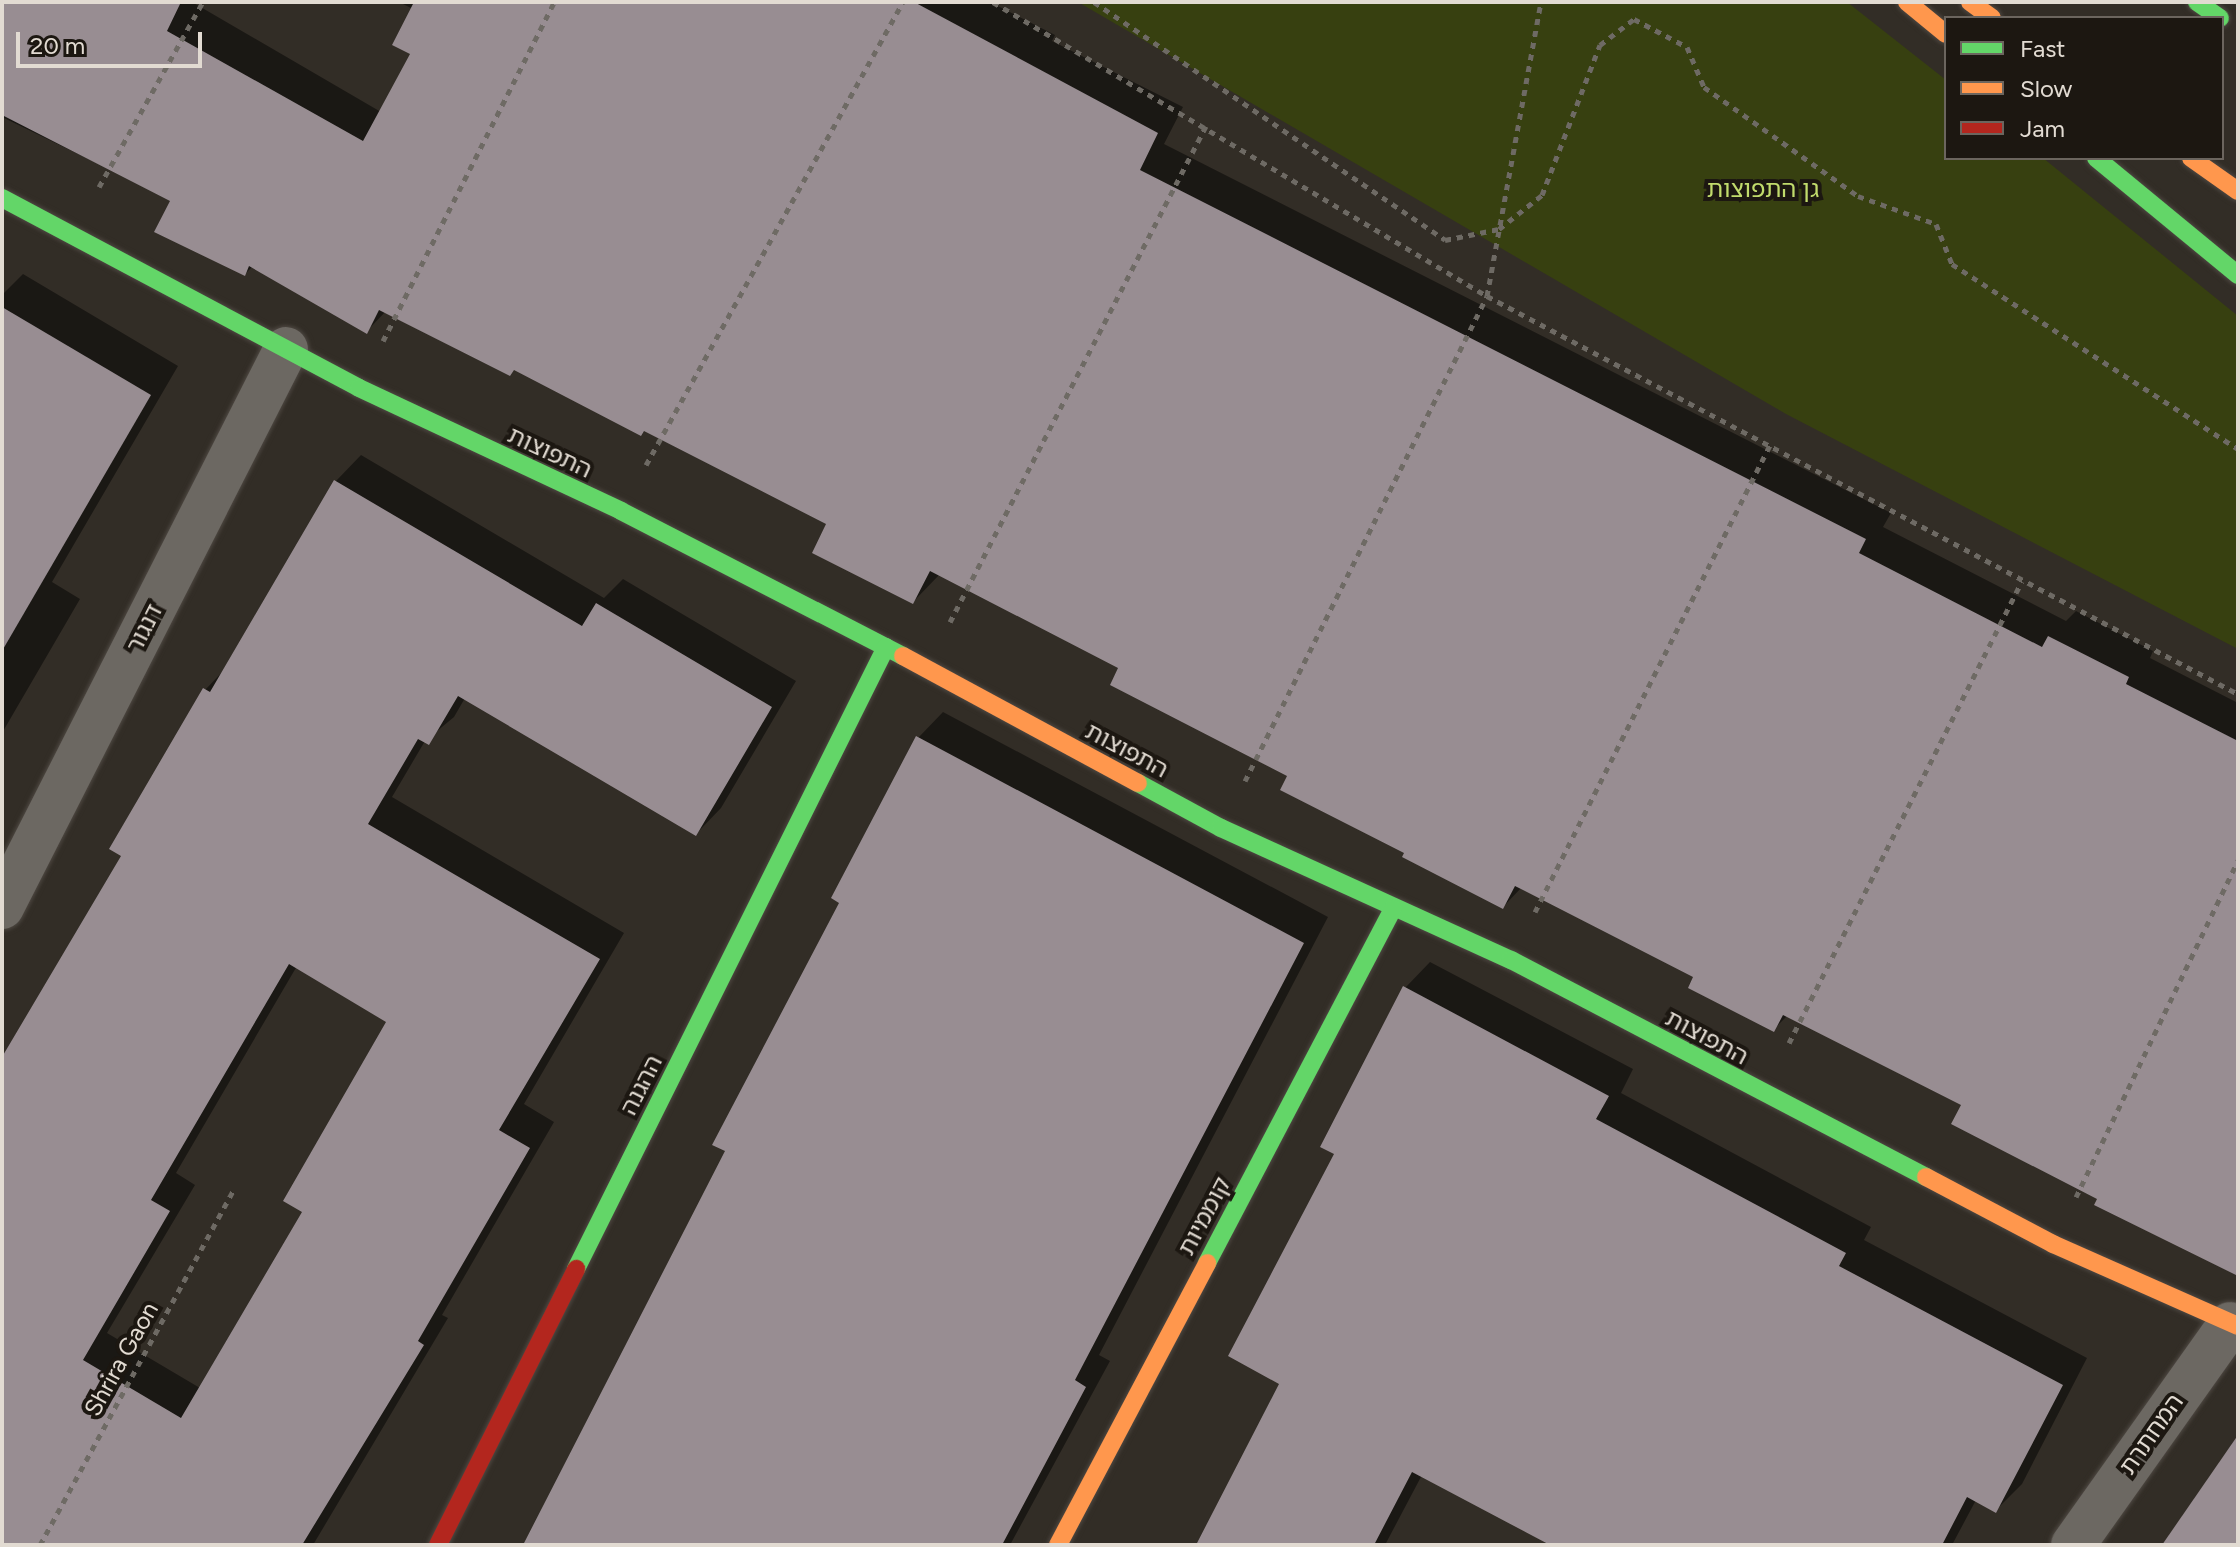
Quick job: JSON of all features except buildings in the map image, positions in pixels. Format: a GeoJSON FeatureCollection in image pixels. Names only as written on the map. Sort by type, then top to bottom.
{"type":"FeatureCollection","features":[{"type":"Feature","properties":{"kind":"main road"},"geometry":{"type":"LineString","coordinates":[[1907,2],[1944,32]]}},
{"type":"Feature","properties":{"kind":"main road"},"geometry":{"type":"LineString","coordinates":[[1970,2],[1989,16]]}},
{"type":"Feature","properties":{"kind":"main road"},"geometry":{"type":"LineString","coordinates":[[2197,2],[2217,16]]}},
{"type":"Feature","properties":{"kind":"main road"},"geometry":{"type":"LineString","coordinates":[[2098,160],[2238,275]]}},
{"type":"Feature","properties":{"kind":"main road"},"geometry":{"type":"LineString","coordinates":[[2194,160],[2238,191]]}},
{"type":"Feature","properties":{"kind":"main road","name":"התפוצות"},"geometry":{"type":"LineString","coordinates":[[2,198],[73,233],[359,388],[621,511],[886,647],[1221,828],[1393,909],[1511,960],[2053,1244],[2234,1325]]}},
{"type":"Feature","properties":{"kind":"main road","name":"ההגנה"},"geometry":{"type":"LineString","coordinates":[[438,1545],[886,647]]}},
{"type":"Feature","properties":{"kind":"main road","name":"קוממיות"},"geometry":{"type":"LineString","coordinates":[[1058,1545],[1393,909]]}},
{"type":"Feature","properties":{"kind":"street","name":"דנגור"},"geometry":{"type":"LineString","coordinates":[[2,907],[286,349]]}},
{"type":"Feature","properties":{"kind":"street","name":"המחתרת"},"geometry":{"type":"LineString","coordinates":[[2073,1545],[2234,1325]]}},
{"type":"Feature","properties":{"kind":"path"},"geometry":{"type":"LineString","coordinates":[[73,233],[203,2]]}},
{"type":"Feature","properties":{"kind":"path"},"geometry":{"type":"LineString","coordinates":[[359,388],[554,2]]}},
{"type":"Feature","properties":{"kind":"path"},"geometry":{"type":"LineString","coordinates":[[621,511],[903,2]]}},
{"type":"Feature","properties":{"kind":"path"},"geometry":{"type":"LineString","coordinates":[[993,2],[1487,296],[1771,443],[2022,581],[2238,694]]}},
{"type":"Feature","properties":{"kind":"path"},"geometry":{"type":"LineString","coordinates":[[1094,2],[1445,240],[1499,229],[1542,195],[1600,45],[1634,19],[1687,47],[1704,87],[1858,196],[1936,224],[1952,264],[2238,449]]}},
{"type":"Feature","properties":{"kind":"path"},"geometry":{"type":"LineString","coordinates":[[1221,828],[1487,296],[1541,2]]}},
{"type":"Feature","properties":{"kind":"path"},"geometry":{"type":"LineString","coordinates":[[925,669],[1206,126]]}},
{"type":"Feature","properties":{"kind":"path"},"geometry":{"type":"LineString","coordinates":[[1511,960],[1771,443]]}},
{"type":"Feature","properties":{"kind":"path"},"geometry":{"type":"LineString","coordinates":[[1764,1094],[2022,581]]}},
{"type":"Feature","properties":{"kind":"path"},"geometry":{"type":"LineString","coordinates":[[2053,1244],[2238,860]]}},
{"type":"Feature","properties":{"kind":"path","name":"Shrira Gaon"},"geometry":{"type":"LineString","coordinates":[[40,1545],[234,1189]]}},
{"type":"Feature","properties":{"kind":"green space","name":"גן התפוצות"},"geometry":{"type":"Polygon","coordinates":[[[1078,2],[1847,2],[1944,78],[1944,160],[2045,160],[2238,316],[2238,649],[1786,414],[1078,2]]]}},
{"type":"Feature","properties":{"kind":"traffic: fast"},"geometry":{"type":"LineString","coordinates":[[2197,2],[2217,16]]}},
{"type":"Feature","properties":{"kind":"traffic: fast"},"geometry":{"type":"LineString","coordinates":[[2098,160],[2238,275]]}},
{"type":"Feature","properties":{"kind":"traffic: fast"},"geometry":{"type":"LineString","coordinates":[[2,198],[359,388],[621,511],[903,656]]}},
{"type":"Feature","properties":{"kind":"traffic: fast"},"geometry":{"type":"LineString","coordinates":[[576,1269],[886,647]]}},
{"type":"Feature","properties":{"kind":"traffic: fast"},"geometry":{"type":"LineString","coordinates":[[1138,783],[1221,828],[1511,960],[1926,1177]]}},
{"type":"Feature","properties":{"kind":"traffic: fast"},"geometry":{"type":"LineString","coordinates":[[1207,1263],[1393,909]]}},
{"type":"Feature","properties":{"kind":"traffic: slow"},"geometry":{"type":"LineString","coordinates":[[1907,2],[1944,32]]}},
{"type":"Feature","properties":{"kind":"traffic: slow"},"geometry":{"type":"LineString","coordinates":[[1970,2],[1989,16]]}},
{"type":"Feature","properties":{"kind":"traffic: slow"},"geometry":{"type":"LineString","coordinates":[[2194,160],[2238,191]]}},
{"type":"Feature","properties":{"kind":"traffic: slow"},"geometry":{"type":"LineString","coordinates":[[903,656],[1138,783]]}},
{"type":"Feature","properties":{"kind":"traffic: slow"},"geometry":{"type":"LineString","coordinates":[[1926,1177],[2053,1244],[2238,1326]]}},
{"type":"Feature","properties":{"kind":"traffic: slow"},"geometry":{"type":"LineString","coordinates":[[1058,1545],[1207,1263]]}},
{"type":"Feature","properties":{"kind":"traffic: jam"},"geometry":{"type":"LineString","coordinates":[[438,1545],[576,1269]]}}]}
